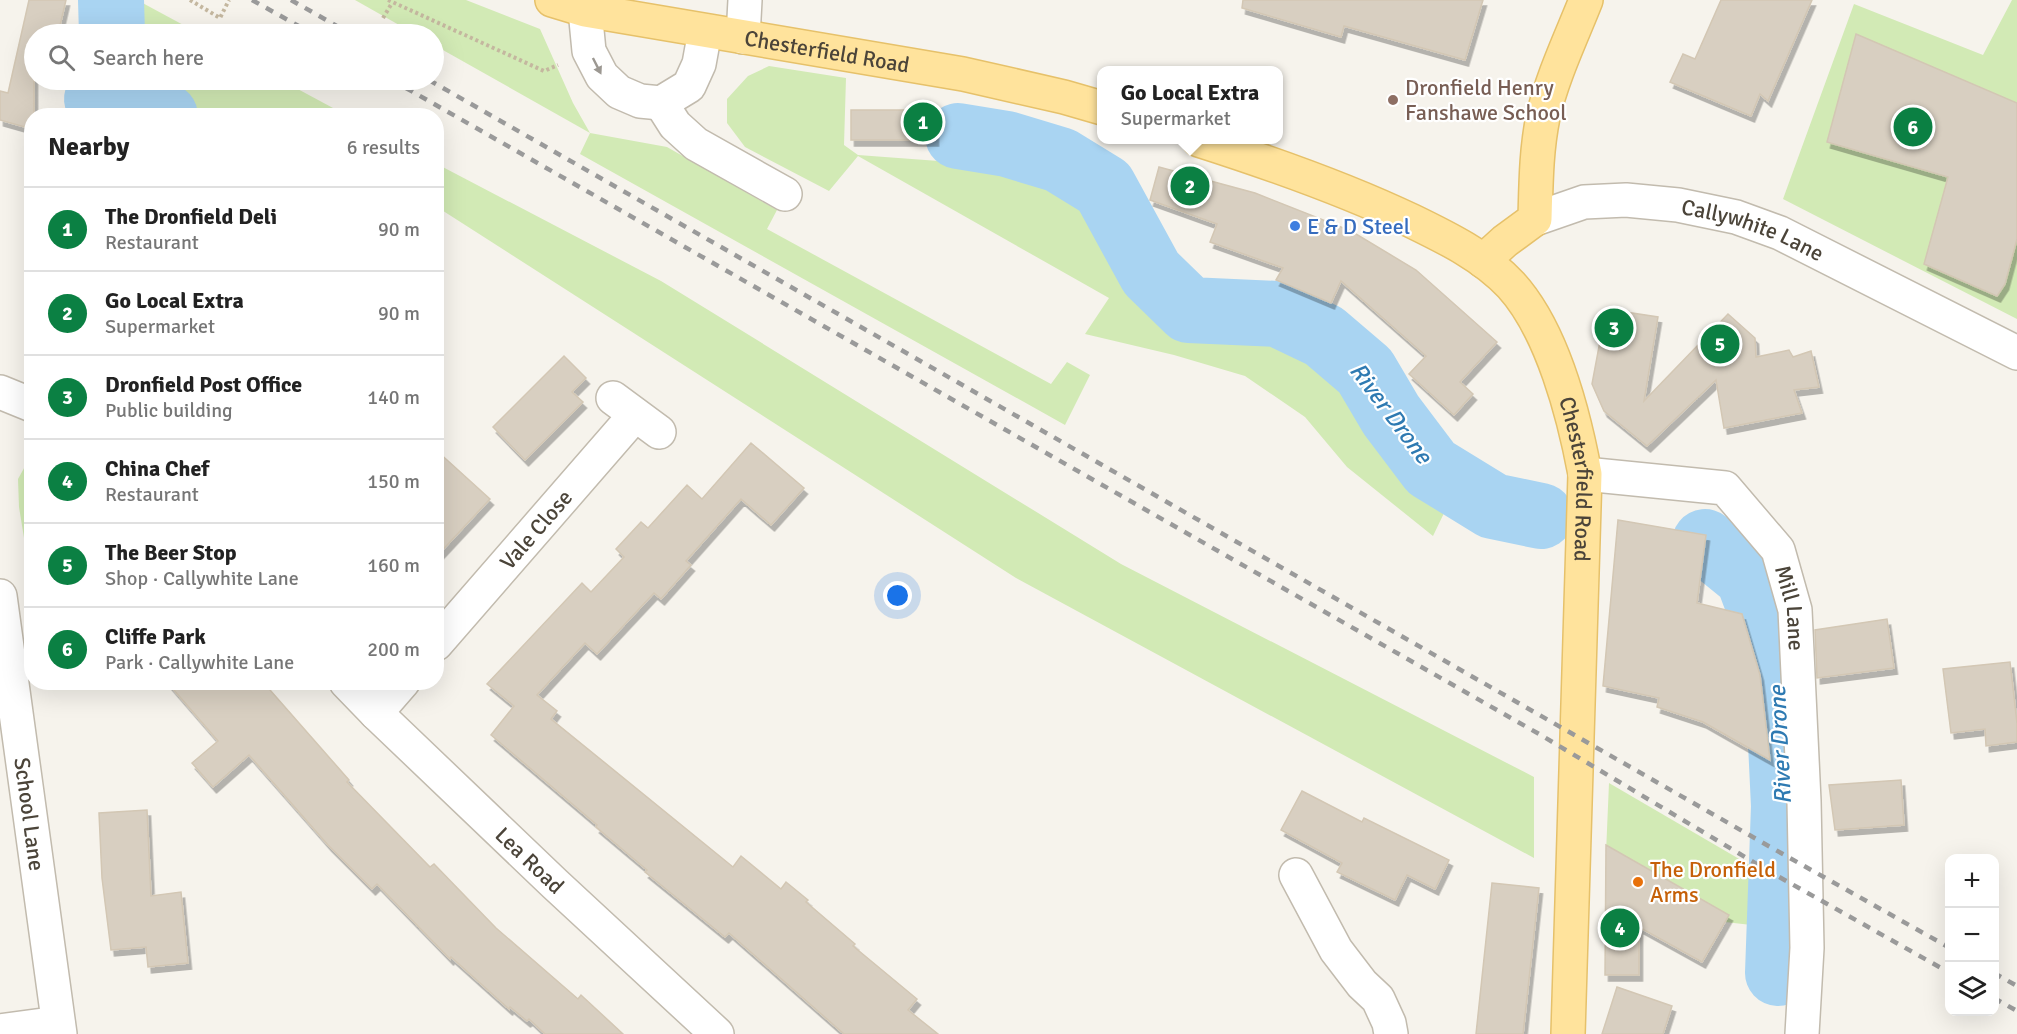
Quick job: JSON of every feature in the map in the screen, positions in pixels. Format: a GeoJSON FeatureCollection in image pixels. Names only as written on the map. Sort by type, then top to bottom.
{"type":"FeatureCollection","features":[{"type":"Feature","properties":{"kind":"main road","name":"Chesterfield Road"},"geometry":{"type":"LineString","coordinates":[[552,0],[585,10],[963,74],[1097,107]]}},
{"type":"Feature","properties":{"kind":"main road"},"geometry":{"type":"LineString","coordinates":[[1535,219],[1536,164],[1543,117],[1560,65],[1586,0]]}},
{"type":"Feature","properties":{"kind":"main road","name":"Chesterfield Road"},"geometry":{"type":"LineString","coordinates":[[1211,144],[1289,169],[1391,211],[1449,239],[1483,261],[1511,286],[1535,319],[1552,357],[1580,445],[1585,474],[1568,1034]]}},
{"type":"Feature","properties":{"kind":"main road","name":"Callywhite Lane"},"geometry":{"type":"LineString","coordinates":[[1483,261],[1535,219]]}},
{"type":"Feature","properties":{"kind":"street"},"geometry":{"type":"LineString","coordinates":[[743,37],[745,0]]}},
{"type":"Feature","properties":{"kind":"street"},"geometry":{"type":"LineString","coordinates":[[585,10],[589,51],[602,76],[619,92],[640,101],[661,103],[689,86],[699,64],[705,31]]}},
{"type":"Feature","properties":{"kind":"street"},"geometry":{"type":"LineString","coordinates":[[661,103],[675,125],[696,144],[785,194]]}},
{"type":"Feature","properties":{"kind":"street","name":"Callywhite Lane"},"geometry":{"type":"LineString","coordinates":[[1535,219],[1584,202],[1626,200],[1678,205],[1736,217],[1780,233],[2017,353]]}},
{"type":"Feature","properties":{"kind":"street"},"geometry":{"type":"LineString","coordinates":[[0,392],[24,402]]}},
{"type":"Feature","properties":{"kind":"street","name":"Vale Close"},"geometry":{"type":"LineString","coordinates":[[444,635],[636,415]]}},
{"type":"Feature","properties":{"kind":"street","name":"Mill Lane"},"geometry":{"type":"LineString","coordinates":[[1585,474],[1725,488],[1778,550],[1795,610],[1804,801],[1807,948],[1802,1034]]}},
{"type":"Feature","properties":{"kind":"street","name":"School Lane"},"geometry":{"type":"LineString","coordinates":[[0,596],[59,1029]]}},
{"type":"Feature","properties":{"kind":"street","name":"Lea Road"},"geometry":{"type":"LineString","coordinates":[[354,690],[555,885],[717,1034]]}},
{"type":"Feature","properties":{"kind":"street"},"geometry":{"type":"LineString","coordinates":[[376,713],[396,690]]}},
{"type":"Feature","properties":{"kind":"street"},"geometry":{"type":"LineString","coordinates":[[1296,875],[1336,950],[1362,984],[1378,999],[1389,1023],[1391,1034]]}},
{"type":"Feature","properties":{"kind":"street"},"geometry":{"type":"LineString","coordinates":[[0,1031],[59,1029]]}},
{"type":"Feature","properties":{"kind":"path"},"geometry":{"type":"LineString","coordinates":[[190,0],[219,18],[229,0]]}},
{"type":"Feature","properties":{"kind":"path"},"geometry":{"type":"LineString","coordinates":[[383,18],[390,2],[439,24]]}},
{"type":"Feature","properties":{"kind":"path"},"geometry":{"type":"LineString","coordinates":[[444,26],[544,71]]}},
{"type":"Feature","properties":{"kind":"green space"},"geometry":{"type":"Polygon","coordinates":[[[95,0],[137,0],[181,24],[91,24],[95,0]]]}},
{"type":"Feature","properties":{"kind":"green space"},"geometry":{"type":"Polygon","coordinates":[[[355,0],[466,0],[540,29],[573,103],[590,133],[444,51],[444,24],[397,24],[355,0]]]}},
{"type":"Feature","properties":{"kind":"green space"},"geometry":{"type":"Polygon","coordinates":[[[2012,0],[2017,0],[2017,319],[1783,199],[1854,4],[1983,55],[2012,0]]]}},
{"type":"Feature","properties":{"kind":"green space"},"geometry":{"type":"Polygon","coordinates":[[[769,66],[846,78],[844,145],[858,155],[952,162],[958,136],[1007,144],[1060,160],[1104,187],[1151,273],[1189,310],[1278,314],[1324,336],[1365,371],[1391,415],[1469,461],[1433,536],[1347,467],[1305,417],[1245,376],[1174,355],[1085,334],[1109,298],[858,156],[829,191],[745,147],[727,123],[727,99],[748,76],[769,66]]]}},
{"type":"Feature","properties":{"kind":"green space"},"geometry":{"type":"Polygon","coordinates":[[[80,90],[300,90],[333,108],[81,108],[77,107],[80,90]]]}},
{"type":"Feature","properties":{"kind":"green space"},"geometry":{"type":"Polygon","coordinates":[[[590,133],[667,147],[777,210],[767,229],[1051,384],[1067,362],[1090,375],[1065,425],[580,154],[590,133]]]}},
{"type":"Feature","properties":{"kind":"green space"},"geometry":{"type":"Polygon","coordinates":[[[444,168],[661,281],[1121,564],[1534,777],[1534,858],[1016,578],[444,211],[444,168]]]}},
{"type":"Feature","properties":{"kind":"green space"},"geometry":{"type":"Polygon","coordinates":[[[24,468],[24,538],[19,507],[18,479],[24,468]]]}},
{"type":"Feature","properties":{"kind":"green space"},"geometry":{"type":"Polygon","coordinates":[[[1609,783],[1794,891],[1796,930],[1725,922],[1729,915],[1619,853],[1606,853],[1609,783]]]}},
{"type":"Feature","properties":{"kind":"building"},"geometry":{"type":"Polygon","coordinates":[[[29,0],[66,0],[60,24],[24,24],[24,90],[34,90],[34,108],[24,108],[24,127],[0,120],[0,91],[8,93],[29,0]]]}},
{"type":"Feature","properties":{"kind":"building"},"geometry":{"type":"Polygon","coordinates":[[[1243,0],[1483,0],[1465,60],[1344,26],[1341,37],[1242,8],[1243,0]]]}},
{"type":"Feature","properties":{"kind":"building"},"geometry":{"type":"Polygon","coordinates":[[[1721,0],[1812,0],[1768,101],[1760,94],[1751,116],[1670,82],[1683,54],[1695,59],[1721,0]]]}},
{"type":"Feature","properties":{"kind":"building"},"geometry":{"type":"Polygon","coordinates":[[[1856,34],[2017,103],[2017,239],[2005,284],[1997,296],[1924,264],[1948,177],[1827,142],[1856,34]]]}},
{"type":"Feature","properties":{"kind":"building"},"geometry":{"type":"Polygon","coordinates":[[[851,110],[935,110],[935,140],[851,140],[851,110]]]}},
{"type":"Feature","properties":{"kind":"building"},"geometry":{"type":"Polygon","coordinates":[[[1159,167],[1255,193],[1351,231],[1416,270],[1497,342],[1460,382],[1473,394],[1454,415],[1409,374],[1426,356],[1341,281],[1331,303],[1276,280],[1283,268],[1210,242],[1217,224],[1150,200],[1159,167]]]}},
{"type":"Feature","properties":{"kind":"building"},"geometry":{"type":"Polygon","coordinates":[[[1606,309],[1658,317],[1644,401],[1728,314],[1755,338],[1756,357],[1789,350],[1793,357],[1811,351],[1819,387],[1794,390],[1802,413],[1724,428],[1716,380],[1647,446],[1604,411],[1592,384],[1606,309]]]}},
{"type":"Feature","properties":{"kind":"building"},"geometry":{"type":"Polygon","coordinates":[[[564,356],[586,378],[572,392],[583,402],[525,460],[493,427],[564,356]]]}},
{"type":"Feature","properties":{"kind":"building"},"geometry":{"type":"Polygon","coordinates":[[[751,443],[804,488],[771,525],[741,499],[686,561],[691,565],[661,599],[654,593],[597,654],[585,643],[537,695],[557,711],[551,719],[733,867],[741,856],[781,889],[786,882],[808,900],[806,902],[855,944],[853,946],[917,999],[908,1010],[938,1034],[844,1034],[729,933],[725,937],[645,872],[647,870],[596,827],[597,825],[491,735],[514,706],[487,684],[582,583],[591,592],[624,557],[616,549],[641,522],[648,528],[687,485],[702,499],[751,443]]]}},
{"type":"Feature","properties":{"kind":"building"},"geometry":{"type":"Polygon","coordinates":[[[444,457],[490,499],[444,548],[444,457]]]}},
{"type":"Feature","properties":{"kind":"building"},"geometry":{"type":"Polygon","coordinates":[[[1618,520],[1706,535],[1697,603],[1742,614],[1760,675],[1770,760],[1703,722],[1657,707],[1659,698],[1603,686],[1618,520]]]}},
{"type":"Feature","properties":{"kind":"building"},"geometry":{"type":"Polygon","coordinates":[[[1887,619],[1894,668],[1817,678],[1815,630],[1887,619]]]}},
{"type":"Feature","properties":{"kind":"building"},"geometry":{"type":"Polygon","coordinates":[[[2010,662],[2017,742],[1986,746],[1985,729],[1951,733],[1943,669],[2010,662]]]}},
{"type":"Feature","properties":{"kind":"building"},"geometry":{"type":"Polygon","coordinates":[[[174,690],[270,690],[349,780],[347,782],[430,867],[434,864],[496,928],[578,999],[581,995],[623,1034],[545,1034],[529,1019],[527,1021],[510,1007],[509,1009],[451,957],[450,959],[377,884],[372,889],[328,845],[249,755],[213,787],[192,763],[218,741],[174,690]]]}},
{"type":"Feature","properties":{"kind":"building"},"geometry":{"type":"Polygon","coordinates":[[[1901,780],[1904,825],[1835,830],[1829,785],[1901,780]]]}},
{"type":"Feature","properties":{"kind":"building"},"geometry":{"type":"Polygon","coordinates":[[[1302,791],[1362,822],[1364,818],[1449,860],[1435,889],[1407,875],[1395,900],[1337,872],[1342,863],[1281,830],[1302,791]]]}},
{"type":"Feature","properties":{"kind":"building"},"geometry":{"type":"Polygon","coordinates":[[[147,810],[151,896],[181,892],[188,963],[148,967],[146,947],[111,950],[102,878],[99,813],[147,810]]]}},
{"type":"Feature","properties":{"kind":"building","name":"The Dronfield Arms"},"geometry":{"type":"Polygon","coordinates":[[[1606,845],[1729,915],[1702,962],[1639,927],[1639,975],[1605,975],[1606,845]]]}},
{"type":"Feature","properties":{"kind":"building"},"geometry":{"type":"Polygon","coordinates":[[[1492,883],[1539,888],[1523,1034],[1476,1034],[1492,883]]]}},
{"type":"Feature","properties":{"kind":"building"},"geometry":{"type":"Polygon","coordinates":[[[1617,987],[1672,1006],[1663,1034],[1602,1034],[1617,987]]]}},
{"type":"Feature","properties":{"kind":"waterway","name":"River Drone"},"geometry":{"type":"LineString","coordinates":[[111,0],[112,24]]}},
{"type":"Feature","properties":{"kind":"waterway","name":"River Drone"},"geometry":{"type":"LineString","coordinates":[[100,90],[97,99],[133,108]]}},
{"type":"Feature","properties":{"kind":"waterway","name":"River Drone"},"geometry":{"type":"LineString","coordinates":[[958,136],[1007,144],[1060,160],[1104,187],[1151,273],[1189,310],[1278,314],[1324,336],[1365,371],[1391,415],[1431,468],[1493,506],[1541,516]]}},
{"type":"Feature","properties":{"kind":"waterway","name":"River Drone"},"geometry":{"type":"LineString","coordinates":[[1705,542],[1748,577],[1766,625],[1778,680],[1784,806],[1778,973]]}},
{"type":"Feature","properties":{"kind":"railway"},"geometry":{"type":"LineString","coordinates":[[252,0],[295,24]]}},
{"type":"Feature","properties":{"kind":"railway"},"geometry":{"type":"LineString","coordinates":[[291,0],[333,24]]}},
{"type":"Feature","properties":{"kind":"railway"},"geometry":{"type":"LineString","coordinates":[[444,89],[1945,945]]}},
{"type":"Feature","properties":{"kind":"railway"},"geometry":{"type":"LineString","coordinates":[[410,90],[441,108]]}},
{"type":"Feature","properties":{"kind":"railway"},"geometry":{"type":"LineString","coordinates":[[444,110],[1539,734],[1765,869],[1945,970]]}},
{"type":"Feature","properties":{"kind":"railway"},"geometry":{"type":"LineString","coordinates":[[1999,976],[2017,986]]}},
{"type":"Feature","properties":{"kind":"railway"},"geometry":{"type":"LineString","coordinates":[[1999,1001],[2017,1011]]}},
{"type":"Feature","properties":{"kind":"place","name":"Dronfield Henry Fanshawe School"},"geometry":{"type":"Point","coordinates":[1393,100]}},
{"type":"Feature","properties":{"kind":"place","name":"The Dronfield Deli"},"geometry":{"type":"Point","coordinates":[923,122]}},
{"type":"Feature","properties":{"kind":"place","name":"Cliffe Park"},"geometry":{"type":"Point","coordinates":[1913,127]}},
{"type":"Feature","properties":{"kind":"place","name":"Go Local Extra"},"geometry":{"type":"Point","coordinates":[1190,186]}},
{"type":"Feature","properties":{"kind":"place","name":"E & D Steel"},"geometry":{"type":"Point","coordinates":[1295,226]}},
{"type":"Feature","properties":{"kind":"place","name":"Dronfield Post Office"},"geometry":{"type":"Point","coordinates":[1614,328]}},
{"type":"Feature","properties":{"kind":"place","name":"The Beer Stop"},"geometry":{"type":"Point","coordinates":[1720,344]}},
{"type":"Feature","properties":{"kind":"place","name":"The Dronfield Arms"},"geometry":{"type":"Point","coordinates":[1638,882]}},
{"type":"Feature","properties":{"kind":"place","name":"China Chef"},"geometry":{"type":"Point","coordinates":[1620,928]}}]}
